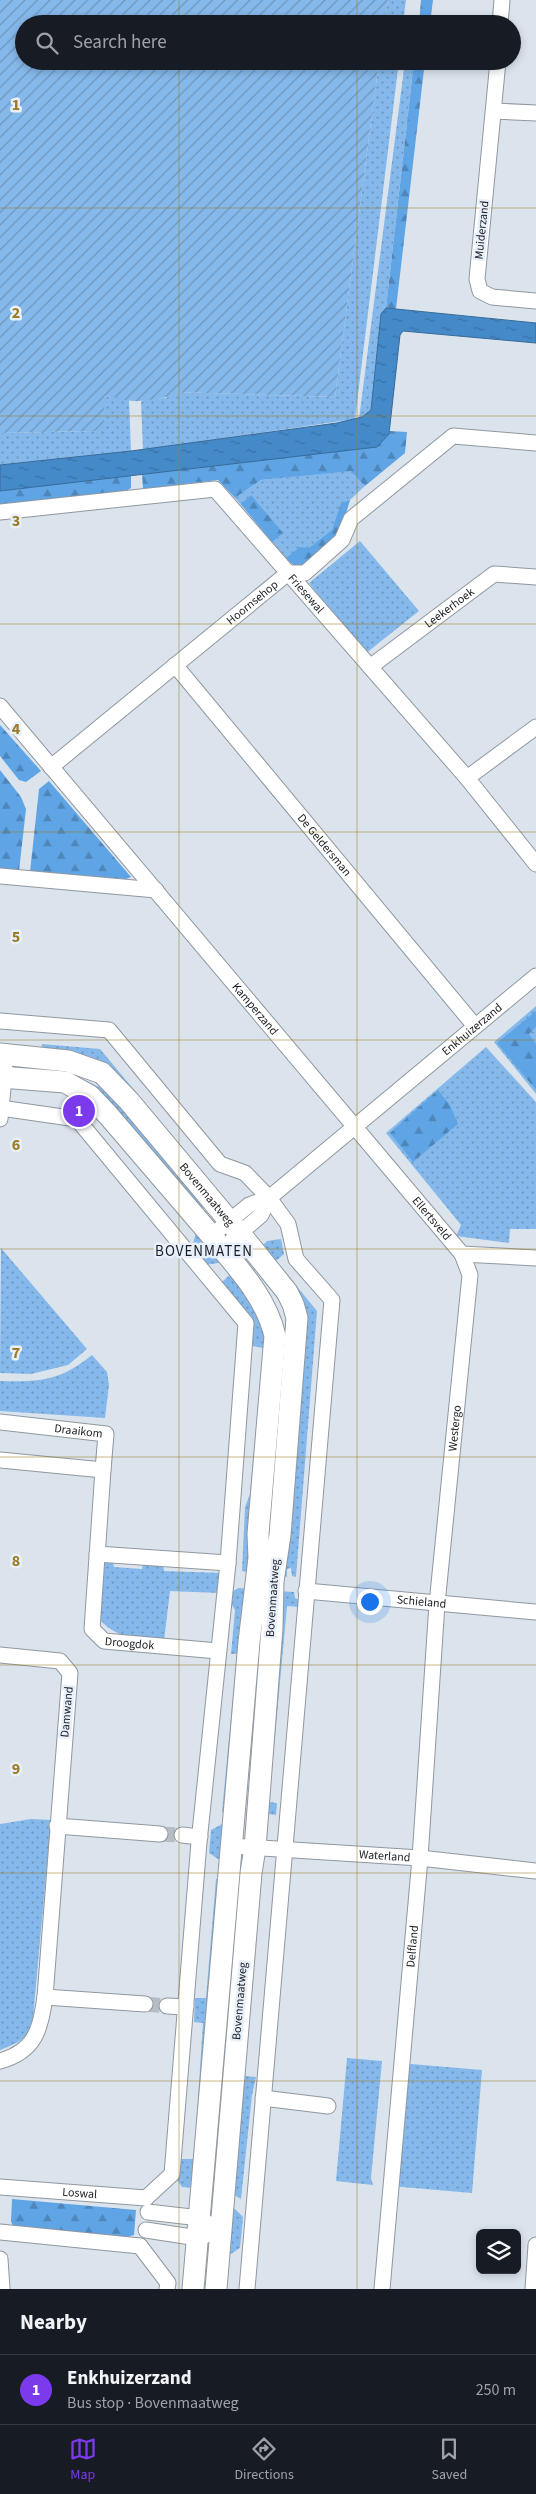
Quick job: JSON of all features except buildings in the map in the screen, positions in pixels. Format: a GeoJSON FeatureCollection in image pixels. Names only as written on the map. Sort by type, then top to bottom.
{"type":"FeatureCollection","features":[{"type":"Feature","properties":{"kind":"street"},"geometry":{"type":"LineString","coordinates":[[501,15],[502,0]]}},
{"type":"Feature","properties":{"kind":"street","name":"Muiderzand"},"geometry":{"type":"LineString","coordinates":[[497,70],[495,111],[477,279],[480,290],[492,298],[536,301]]}},
{"type":"Feature","properties":{"kind":"street"},"geometry":{"type":"LineString","coordinates":[[495,111],[536,113]]}},
{"type":"Feature","properties":{"kind":"street","name":"Hoornsehop"},"geometry":{"type":"LineString","coordinates":[[51,767],[288,573],[305,573],[342,540],[351,518],[453,436],[536,444]]}},
{"type":"Feature","properties":{"kind":"street","name":"Friesewal"},"geometry":{"type":"LineString","coordinates":[[0,512],[215,489],[467,778],[536,864]]}},
{"type":"Feature","properties":{"kind":"street","name":"Leekerhoek"},"geometry":{"type":"LineString","coordinates":[[370,668],[494,574],[536,577]]}},
{"type":"Feature","properties":{"kind":"street","name":"De Geldersman"},"geometry":{"type":"LineString","coordinates":[[175,665],[474,1025]]}},
{"type":"Feature","properties":{"kind":"street","name":"Kamperzand"},"geometry":{"type":"LineString","coordinates":[[0,706],[356,1126]]}},
{"type":"Feature","properties":{"kind":"street"},"geometry":{"type":"LineString","coordinates":[[467,778],[536,727]]}},
{"type":"Feature","properties":{"kind":"street"},"geometry":{"type":"LineString","coordinates":[[0,876],[156,890]]}},
{"type":"Feature","properties":{"kind":"street","name":"Enkhuizerzand"},"geometry":{"type":"LineString","coordinates":[[216,1242],[234,1227],[249,1205],[269,1198],[474,1025],[536,976]]}},
{"type":"Feature","properties":{"kind":"street"},"geometry":{"type":"LineString","coordinates":[[0,1021],[109,1030],[220,1164],[245,1173],[269,1198],[288,1224],[296,1259],[332,1300],[247,2289]]}},
{"type":"Feature","properties":{"kind":"street","name":"Bovenmaatweg"},"geometry":{"type":"LineString","coordinates":[[216,2289],[251,1873],[255,1848],[272,1628],[273,1582],[280,1535],[297,1318],[287,1292],[129,1101],[102,1073],[68,1061],[4,1054],[0,1112],[77,1119],[246,1323],[228,1563]]}},
{"type":"Feature","properties":{"kind":"street","name":"Bovenmaatweg"},"geometry":{"type":"LineString","coordinates":[[2,1077],[65,1082],[90,1096],[216,1242],[264,1303],[272,1320],[275,1336],[258,1534],[259,1558],[249,1642],[193,2289]]}},
{"type":"Feature","properties":{"kind":"street","name":"Ellertsveld"},"geometry":{"type":"LineString","coordinates":[[356,1126],[462,1254]]}},
{"type":"Feature","properties":{"kind":"street"},"geometry":{"type":"LineString","coordinates":[[462,1254],[536,1258]]}},
{"type":"Feature","properties":{"kind":"street","name":"Westergo"},"geometry":{"type":"LineString","coordinates":[[437,1604],[470,1275],[462,1254]]}},
{"type":"Feature","properties":{"kind":"street","name":"Draaikom"},"geometry":{"type":"LineString","coordinates":[[0,1422],[106,1434],[103,1470]]}},
{"type":"Feature","properties":{"kind":"street"},"geometry":{"type":"LineString","coordinates":[[0,1460],[103,1470]]}},
{"type":"Feature","properties":{"kind":"street","name":"Droogdok"},"geometry":{"type":"LineString","coordinates":[[103,1470],[92,1629],[104,1642],[218,1651]]}},
{"type":"Feature","properties":{"kind":"street"},"geometry":{"type":"LineString","coordinates":[[97,1554],[228,1563],[228,1584],[218,1651],[200,1837],[172,2174],[147,2205],[146,2230],[140,2246]]}},
{"type":"Feature","properties":{"kind":"street","name":"Schieland"},"geometry":{"type":"LineString","coordinates":[[306,1591],[536,1612]]}},
{"type":"Feature","properties":{"kind":"street","name":"Delfland"},"geometry":{"type":"LineString","coordinates":[[382,2289],[420,1858],[437,1604]]}},
{"type":"Feature","properties":{"kind":"street","name":"Damwand"},"geometry":{"type":"LineString","coordinates":[[0,1655],[60,1661],[70,1674],[45,1997],[39,2030],[27,2048],[0,2061]]}},
{"type":"Feature","properties":{"kind":"street"},"geometry":{"type":"LineString","coordinates":[[57,1826],[160,1834]]}},
{"type":"Feature","properties":{"kind":"street"},"geometry":{"type":"LineString","coordinates":[[182,1835],[200,1837]]}},
{"type":"Feature","properties":{"kind":"street","name":"Waterland"},"geometry":{"type":"LineString","coordinates":[[231,1846],[420,1858],[536,1871]]}},
{"type":"Feature","properties":{"kind":"street"},"geometry":{"type":"LineString","coordinates":[[45,1997],[145,2004]]}},
{"type":"Feature","properties":{"kind":"street"},"geometry":{"type":"LineString","coordinates":[[167,2006],[186,2007]]}},
{"type":"Feature","properties":{"kind":"street"},"geometry":{"type":"LineString","coordinates":[[264,2098],[328,2106]]}},
{"type":"Feature","properties":{"kind":"street","name":"Loswal"},"geometry":{"type":"LineString","coordinates":[[0,2187],[147,2205],[199,2228]]}},
{"type":"Feature","properties":{"kind":"street","name":"Loswal"},"geometry":{"type":"LineString","coordinates":[[146,2230],[199,2228],[220,2232]]}},
{"type":"Feature","properties":{"kind":"street"},"geometry":{"type":"LineString","coordinates":[[0,2232],[140,2246],[168,2283],[167,2289]]}},
{"type":"Feature","properties":{"kind":"street"},"geometry":{"type":"LineString","coordinates":[[533,2289],[536,2245]]}},
{"type":"Feature","properties":{"kind":"street"},"geometry":{"type":"LineString","coordinates":[[0,2259],[2,2289]]}},
{"type":"Feature","properties":{"kind":"shaded area"},"geometry":{"type":"Polygon","coordinates":[[[0,0],[388,0],[386,15],[15,15],[15,70],[378,70],[335,397],[175,392],[175,395],[171,396],[136,401],[104,396],[104,422],[101,428],[95,431],[0,433],[0,0]]]}},
{"type":"Feature","properties":{"kind":"shaded area"},"geometry":{"type":"Polygon","coordinates":[[[388,0],[406,0],[404,15],[386,15],[388,0]]]}},
{"type":"Feature","properties":{"kind":"shaded area"},"geometry":{"type":"Polygon","coordinates":[[[378,70],[398,70],[355,419],[143,450],[141,402],[144,399],[166,398],[175,392],[335,397],[378,70]]]}},
{"type":"Feature","properties":{"kind":"shaded area"},"geometry":{"type":"Polygon","coordinates":[[[404,70],[413,70],[386,308],[381,314],[371,410],[359,419],[404,70]]]}},
{"type":"Feature","properties":{"kind":"shaded area"},"geometry":{"type":"Polygon","coordinates":[[[104,396],[129,399],[131,451],[0,465],[0,433],[95,431],[104,422],[104,396]]]}},
{"type":"Feature","properties":{"kind":"shaded area"},"geometry":{"type":"Polygon","coordinates":[[[352,470],[365,486],[350,500],[340,532],[291,564],[235,498],[261,480],[352,470]]]}},
{"type":"Feature","properties":{"kind":"shaded area"},"geometry":{"type":"Polygon","coordinates":[[[360,541],[419,611],[365,654],[309,583],[360,541]]]}},
{"type":"Feature","properties":{"kind":"shaded area"},"geometry":{"type":"Polygon","coordinates":[[[536,1006],[536,1094],[494,1042],[536,1006]]]}},
{"type":"Feature","properties":{"kind":"shaded area"},"geometry":{"type":"Polygon","coordinates":[[[42,1044],[100,1049],[190,1157],[105,1069],[41,1050],[42,1044]]]}},
{"type":"Feature","properties":{"kind":"shaded area"},"geometry":{"type":"Polygon","coordinates":[[[486,1047],[536,1102],[536,1229],[510,1229],[509,1243],[456,1236],[461,1225],[386,1133],[486,1047]]]}},
{"type":"Feature","properties":{"kind":"shaded area"},"geometry":{"type":"Polygon","coordinates":[[[37,1068],[67,1071],[109,1092],[206,1205],[202,1208],[165,1164],[156,1160],[105,1101],[36,1077],[37,1068]]]}},
{"type":"Feature","properties":{"kind":"shaded area"},"geometry":{"type":"Polygon","coordinates":[[[197,1228],[225,1262],[205,1265],[192,1248],[197,1228]]]}},
{"type":"Feature","properties":{"kind":"shaded area"},"geometry":{"type":"Polygon","coordinates":[[[281,1239],[284,1254],[276,1261],[317,1311],[296,1577],[292,1576],[291,1568],[287,1569],[287,1577],[279,1575],[301,1314],[260,1248],[267,1241],[281,1239]]]}},
{"type":"Feature","properties":{"kind":"shaded area"},"geometry":{"type":"Polygon","coordinates":[[[1,1248],[87,1349],[68,1365],[31,1374],[0,1373],[1,1248]]]}},
{"type":"Feature","properties":{"kind":"shaded area"},"geometry":{"type":"Polygon","coordinates":[[[234,1271],[266,1320],[252,1573],[242,1571],[245,1507],[250,1494],[263,1348],[252,1346],[253,1323],[222,1282],[234,1271]]]}},
{"type":"Feature","properties":{"kind":"shaded area"},"geometry":{"type":"Polygon","coordinates":[[[92,1355],[107,1372],[109,1385],[105,1418],[0,1411],[0,1381],[27,1381],[49,1378],[70,1370],[92,1355]]]}},
{"type":"Feature","properties":{"kind":"shaded area"},"geometry":{"type":"Polygon","coordinates":[[[109,1560],[113,1561],[114,1567],[142,1569],[143,1563],[163,1565],[164,1571],[221,1573],[219,1593],[170,1591],[164,1641],[119,1634],[111,1630],[97,1616],[102,1566],[109,1560]]]}},
{"type":"Feature","properties":{"kind":"shaded area"},"geometry":{"type":"Polygon","coordinates":[[[239,1588],[251,1589],[228,1812],[222,1812],[237,1654],[231,1654],[235,1610],[232,1605],[233,1591],[239,1588]]]}},
{"type":"Feature","properties":{"kind":"shaded area"},"geometry":{"type":"Polygon","coordinates":[[[278,1591],[294,1592],[295,1598],[299,1600],[299,1607],[287,1606],[269,1802],[277,1803],[276,1815],[261,1813],[278,1591]]]}},
{"type":"Feature","properties":{"kind":"shaded area"},"geometry":{"type":"Polygon","coordinates":[[[31,1819],[51,1820],[33,2018],[28,2031],[22,2039],[0,2050],[0,1824],[31,1819]]]}},
{"type":"Feature","properties":{"kind":"shaded area"},"geometry":{"type":"Polygon","coordinates":[[[224,1823],[221,1861],[209,1853],[211,1830],[224,1823]]]}},
{"type":"Feature","properties":{"kind":"shaded area"},"geometry":{"type":"Polygon","coordinates":[[[216,1879],[221,1879],[194,2188],[182,2187],[177,2180],[179,2178],[181,2159],[194,2159],[203,2023],[194,2022],[195,1998],[206,1998],[216,1879]]]}},
{"type":"Feature","properties":{"kind":"shaded area"},"geometry":{"type":"Polygon","coordinates":[[[259,1891],[245,2076],[256,2077],[252,2095],[241,2199],[229,2192],[259,1891]]]}},
{"type":"Feature","properties":{"kind":"shaded area"},"geometry":{"type":"Polygon","coordinates":[[[347,2058],[382,2061],[371,2178],[373,2185],[336,2181],[347,2058]]]}},
{"type":"Feature","properties":{"kind":"shaded area"},"geometry":{"type":"Polygon","coordinates":[[[399,2063],[482,2070],[472,2193],[390,2186],[399,2063]]]}},
{"type":"Feature","properties":{"kind":"shaded area"},"geometry":{"type":"Polygon","coordinates":[[[229,2203],[243,2217],[240,2248],[223,2259],[229,2203]]]}},
{"type":"Feature","properties":{"kind":"green space"},"geometry":{"type":"Polygon","coordinates":[[[421,0],[433,0],[431,15],[420,15],[421,0]]]}},
{"type":"Feature","properties":{"kind":"green space"},"geometry":{"type":"Polygon","coordinates":[[[413,70],[424,70],[396,309],[386,308],[413,70]]]}},
{"type":"Feature","properties":{"kind":"green space"},"geometry":{"type":"Polygon","coordinates":[[[390,431],[407,432],[405,453],[365,486],[351,471],[261,480],[235,498],[218,480],[143,489],[142,474],[351,449],[389,434],[390,431]]]}},
{"type":"Feature","properties":{"kind":"green space"},"geometry":{"type":"Polygon","coordinates":[[[131,475],[131,488],[126,491],[0,505],[0,491],[131,475]]]}},
{"type":"Feature","properties":{"kind":"green space"},"geometry":{"type":"Polygon","coordinates":[[[251,495],[283,533],[272,542],[241,504],[251,495]]]}},
{"type":"Feature","properties":{"kind":"green space"},"geometry":{"type":"Polygon","coordinates":[[[350,500],[340,532],[303,568],[296,567],[286,558],[300,547],[309,548],[332,530],[341,503],[350,500]]]}},
{"type":"Feature","properties":{"kind":"green space"},"geometry":{"type":"Polygon","coordinates":[[[0,725],[41,771],[26,782],[19,780],[0,756],[0,725]]]}},
{"type":"Feature","properties":{"kind":"green space"},"geometry":{"type":"Polygon","coordinates":[[[0,770],[21,797],[26,809],[19,871],[0,869],[0,770]]]}},
{"type":"Feature","properties":{"kind":"green space"},"geometry":{"type":"Polygon","coordinates":[[[49,781],[131,877],[126,879],[30,872],[39,789],[49,781]]]}},
{"type":"Feature","properties":{"kind":"green space"},"geometry":{"type":"Polygon","coordinates":[[[536,1011],[536,1027],[529,1034],[536,1044],[536,1090],[497,1043],[536,1011]]]}},
{"type":"Feature","properties":{"kind":"green space"},"geometry":{"type":"Polygon","coordinates":[[[438,1090],[450,1105],[458,1124],[413,1162],[390,1133],[438,1090]]]}},
{"type":"Feature","properties":{"kind":"green space"},"geometry":{"type":"Polygon","coordinates":[[[12,2199],[136,2210],[134,2235],[123,2238],[13,2227],[11,2221],[12,2199]]]}},
{"type":"Feature","properties":{"kind":"water"},"geometry":{"type":"Polygon","coordinates":[[[386,308],[536,323],[536,343],[403,331],[400,335],[389,434],[377,447],[0,491],[0,465],[131,451],[337,423],[362,417],[371,410],[381,314],[386,308]]]}},
{"type":"Feature","properties":{"kind":"tunnel"},"geometry":{"type":"LineString","coordinates":[[160,1834],[182,1835]]}},
{"type":"Feature","properties":{"kind":"tunnel"},"geometry":{"type":"LineString","coordinates":[[145,2004],[167,2006]]}},
{"type":"Feature","properties":{"kind":"place","name":"Enkhuizerzand"},"geometry":{"type":"Point","coordinates":[79,1111]}},
{"type":"Feature","properties":{"kind":"district","name":"BOVENMATEN"},"geometry":{"type":"Point","coordinates":[204,1251]}}]}
